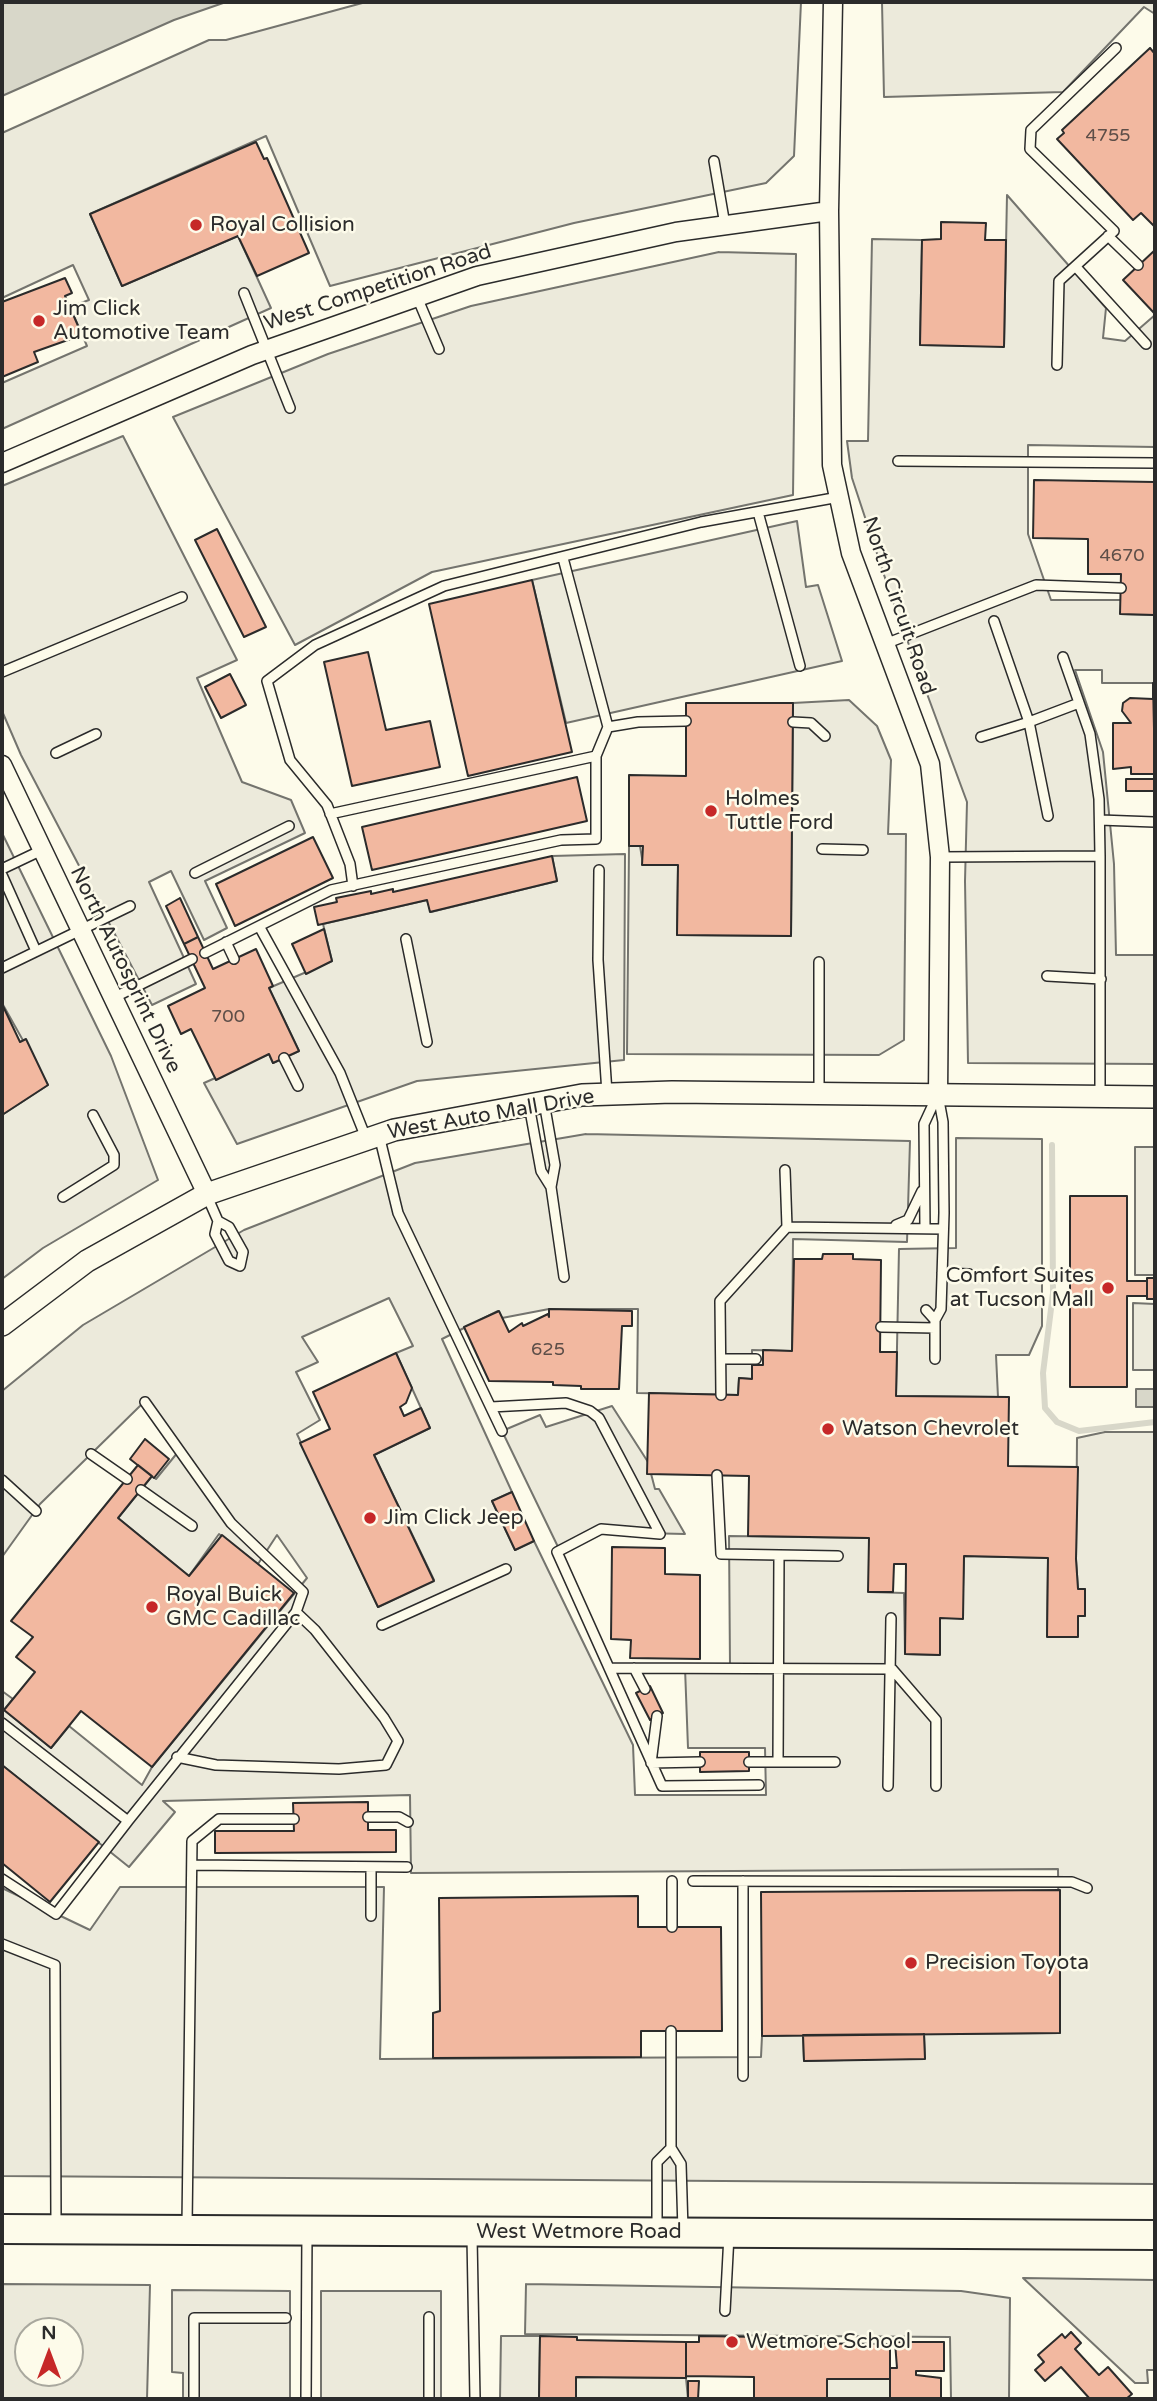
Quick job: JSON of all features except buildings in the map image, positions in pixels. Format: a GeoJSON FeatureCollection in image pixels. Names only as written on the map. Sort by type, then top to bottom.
{"type":"FeatureCollection","features":[{"type":"Feature","properties":{"kind":"main road","name":"West Wetmore Road"},"geometry":{"type":"LineString","coordinates":[[2,2229],[1155,2235]]}},
{"type":"Feature","properties":{"kind":"street","name":"North Circuit Road"},"geometry":{"type":"LineString","coordinates":[[832,2],[829,211],[832,465],[851,553],[929,764],[940,857],[938,1095]]}},
{"type":"Feature","properties":{"kind":"street","name":"West Competition Road"},"geometry":{"type":"LineString","coordinates":[[2,463],[265,350],[477,276],[676,232],[829,211]]}},
{"type":"Feature","properties":{"kind":"street","name":"North Autosprint Drive"},"geometry":{"type":"LineString","coordinates":[[2,765],[207,1194]]}},
{"type":"Feature","properties":{"kind":"street","name":"West Auto Mall Drive"},"geometry":{"type":"LineString","coordinates":[[2,1325],[87,1261],[207,1194],[373,1137],[582,1095],[1155,1097]]}},
{"type":"Feature","properties":{"kind":"lane"},"geometry":{"type":"LineString","coordinates":[[1057,365],[1059,281],[1114,231],[1030,149],[1031,130],[1116,48]]}},
{"type":"Feature","properties":{"kind":"lane"},"geometry":{"type":"LineString","coordinates":[[714,161],[725,225]]}},
{"type":"Feature","properties":{"kind":"lane"},"geometry":{"type":"LineString","coordinates":[[1108,236],[1138,265]]}},
{"type":"Feature","properties":{"kind":"lane"},"geometry":{"type":"LineString","coordinates":[[1076,267],[1146,344]]}},
{"type":"Feature","properties":{"kind":"lane"},"geometry":{"type":"LineString","coordinates":[[244,293],[290,408]]}},
{"type":"Feature","properties":{"kind":"lane"},"geometry":{"type":"LineString","coordinates":[[417,296],[439,349]]}},
{"type":"Feature","properties":{"kind":"lane"},"geometry":{"type":"LineString","coordinates":[[898,461],[1155,463]]}},
{"type":"Feature","properties":{"kind":"lane"},"geometry":{"type":"LineString","coordinates":[[354,886],[350,864],[327,805],[290,760],[267,681],[315,645],[444,586],[701,522],[839,497]]}},
{"type":"Feature","properties":{"kind":"lane"},"geometry":{"type":"LineString","coordinates":[[758,512],[800,666]]}},
{"type":"Feature","properties":{"kind":"lane"},"geometry":{"type":"LineString","coordinates":[[205,953],[226,942],[262,930],[331,890],[561,840],[596,839],[596,756],[608,727],[563,558]]}},
{"type":"Feature","properties":{"kind":"lane"},"geometry":{"type":"LineString","coordinates":[[885,644],[1035,584],[1121,588]]}},
{"type":"Feature","properties":{"kind":"lane"},"geometry":{"type":"LineString","coordinates":[[2,672],[181,597]]}},
{"type":"Feature","properties":{"kind":"lane"},"geometry":{"type":"LineString","coordinates":[[994,621],[1029,722],[1048,816]]}},
{"type":"Feature","properties":{"kind":"lane"},"geometry":{"type":"LineString","coordinates":[[1063,657],[1090,734],[1100,820],[1100,1097]]}},
{"type":"Feature","properties":{"kind":"lane"},"geometry":{"type":"LineString","coordinates":[[981,737],[1079,703]]}},
{"type":"Feature","properties":{"kind":"lane"},"geometry":{"type":"LineString","coordinates":[[608,727],[638,722],[686,722]]}},
{"type":"Feature","properties":{"kind":"lane"},"geometry":{"type":"LineString","coordinates":[[793,722],[811,723],[825,736]]}},
{"type":"Feature","properties":{"kind":"lane"},"geometry":{"type":"LineString","coordinates":[[56,753],[96,734]]}},
{"type":"Feature","properties":{"kind":"lane"},"geometry":{"type":"LineString","coordinates":[[330,814],[596,756]]}},
{"type":"Feature","properties":{"kind":"lane"},"geometry":{"type":"LineString","coordinates":[[1100,820],[1154,822]]}},
{"type":"Feature","properties":{"kind":"lane"},"geometry":{"type":"LineString","coordinates":[[195,873],[289,826]]}},
{"type":"Feature","properties":{"kind":"lane"},"geometry":{"type":"LineString","coordinates":[[2,869],[42,849]]}},
{"type":"Feature","properties":{"kind":"lane"},"geometry":{"type":"LineString","coordinates":[[822,849],[863,850]]}},
{"type":"Feature","properties":{"kind":"lane"},"geometry":{"type":"LineString","coordinates":[[940,857],[1100,856]]}},
{"type":"Feature","properties":{"kind":"lane"},"geometry":{"type":"LineString","coordinates":[[599,870],[598,960],[607,1094]]}},
{"type":"Feature","properties":{"kind":"lane"},"geometry":{"type":"LineString","coordinates":[[2,875],[36,951]]}},
{"type":"Feature","properties":{"kind":"lane"},"geometry":{"type":"LineString","coordinates":[[2,968],[130,906]]}},
{"type":"Feature","properties":{"kind":"lane"},"geometry":{"type":"LineString","coordinates":[[262,930],[373,1137],[398,1213],[502,1431]]}},
{"type":"Feature","properties":{"kind":"lane"},"geometry":{"type":"LineString","coordinates":[[406,939],[427,1042]]}},
{"type":"Feature","properties":{"kind":"lane"},"geometry":{"type":"LineString","coordinates":[[226,942],[234,959]]}},
{"type":"Feature","properties":{"kind":"lane"},"geometry":{"type":"LineString","coordinates":[[113,998],[192,959]]}},
{"type":"Feature","properties":{"kind":"lane"},"geometry":{"type":"LineString","coordinates":[[819,962],[819,1094]]}},
{"type":"Feature","properties":{"kind":"lane"},"geometry":{"type":"LineString","coordinates":[[1048,976],[1101,978]]}},
{"type":"Feature","properties":{"kind":"lane"},"geometry":{"type":"LineString","coordinates":[[284,1058],[298,1086]]}},
{"type":"Feature","properties":{"kind":"lane"},"geometry":{"type":"LineString","coordinates":[[925,1228],[924,1124],[938,1095]]}},
{"type":"Feature","properties":{"kind":"lane"},"geometry":{"type":"LineString","coordinates":[[935,1359],[935,1324],[941,1309],[943,1228],[943,1122],[938,1095]]}},
{"type":"Feature","properties":{"kind":"lane"},"geometry":{"type":"LineString","coordinates":[[537,1104],[541,1171],[551,1187]]}},
{"type":"Feature","properties":{"kind":"lane"},"geometry":{"type":"LineString","coordinates":[[537,1104],[555,1165],[551,1187],[564,1277]]}},
{"type":"Feature","properties":{"kind":"lane"},"geometry":{"type":"LineString","coordinates":[[63,1197],[114,1165],[114,1155],[93,1115]]}},
{"type":"Feature","properties":{"kind":"lane"},"geometry":{"type":"LineString","coordinates":[[721,1395],[720,1301],[787,1227],[785,1170]]}},
{"type":"Feature","properties":{"kind":"lane"},"geometry":{"type":"LineString","coordinates":[[895,1226],[908,1220],[916,1208],[925,1178]]}},
{"type":"Feature","properties":{"kind":"lane"},"geometry":{"type":"LineString","coordinates":[[207,1194],[218,1222],[215,1234],[229,1261],[240,1266],[243,1252],[229,1227],[218,1222]]}},
{"type":"Feature","properties":{"kind":"lane"},"geometry":{"type":"LineString","coordinates":[[787,1227],[943,1228]]}},
{"type":"Feature","properties":{"kind":"lane"},"geometry":{"type":"LineString","coordinates":[[942,1273],[969,1273]]}},
{"type":"Feature","properties":{"kind":"lane"},"geometry":{"type":"LineString","coordinates":[[926,1310],[935,1324]]}},
{"type":"Feature","properties":{"kind":"lane"},"geometry":{"type":"LineString","coordinates":[[881,1328],[935,1324]]}},
{"type":"Feature","properties":{"kind":"lane"},"geometry":{"type":"LineString","coordinates":[[721,1359],[757,1359]]}},
{"type":"Feature","properties":{"kind":"lane"},"geometry":{"type":"LineString","coordinates":[[2,1879],[56,1914],[177,1757],[296,1612],[303,1592],[231,1523],[145,1402]]}},
{"type":"Feature","properties":{"kind":"lane"},"geometry":{"type":"LineString","coordinates":[[491,1407],[566,1403],[590,1411],[599,1418],[660,1534],[601,1529],[557,1552],[662,1786],[759,1785]]}},
{"type":"Feature","properties":{"kind":"lane"},"geometry":{"type":"LineString","coordinates":[[91,1454],[127,1479]]}},
{"type":"Feature","properties":{"kind":"lane"},"geometry":{"type":"LineString","coordinates":[[718,1475],[721,1553],[838,1556]]}},
{"type":"Feature","properties":{"kind":"lane"},"geometry":{"type":"LineString","coordinates":[[2,1480],[36,1511]]}},
{"type":"Feature","properties":{"kind":"lane"},"geometry":{"type":"LineString","coordinates":[[141,1490],[192,1526]]}},
{"type":"Feature","properties":{"kind":"lane"},"geometry":{"type":"LineString","coordinates":[[778,1762],[779,1555]]}},
{"type":"Feature","properties":{"kind":"lane"},"geometry":{"type":"LineString","coordinates":[[382,1625],[506,1569]]}},
{"type":"Feature","properties":{"kind":"lane"},"geometry":{"type":"LineString","coordinates":[[177,1757],[216,1765],[339,1769],[386,1765],[398,1741],[384,1718],[316,1630],[296,1612]]}},
{"type":"Feature","properties":{"kind":"lane"},"geometry":{"type":"LineString","coordinates":[[888,1786],[891,1618]]}},
{"type":"Feature","properties":{"kind":"lane"},"geometry":{"type":"LineString","coordinates":[[609,1668],[892,1669],[936,1720],[936,1786]]}},
{"type":"Feature","properties":{"kind":"lane"},"geometry":{"type":"LineString","coordinates":[[634,1668],[645,1689]]}},
{"type":"Feature","properties":{"kind":"lane"},"geometry":{"type":"LineString","coordinates":[[651,1763],[657,1716]]}},
{"type":"Feature","properties":{"kind":"lane"},"geometry":{"type":"LineString","coordinates":[[2,1723],[52,1765],[128,1821]]}},
{"type":"Feature","properties":{"kind":"lane"},"geometry":{"type":"LineString","coordinates":[[651,1763],[699,1762]]}},
{"type":"Feature","properties":{"kind":"lane"},"geometry":{"type":"LineString","coordinates":[[749,1762],[835,1762]]}},
{"type":"Feature","properties":{"kind":"lane"},"geometry":{"type":"LineString","coordinates":[[368,1817],[399,1817],[408,1822]]}},
{"type":"Feature","properties":{"kind":"lane"},"geometry":{"type":"LineString","coordinates":[[187,2230],[192,1841],[219,1819],[293,1819]]}},
{"type":"Feature","properties":{"kind":"lane"},"geometry":{"type":"LineString","coordinates":[[192,1865],[407,1867]]}},
{"type":"Feature","properties":{"kind":"lane"},"geometry":{"type":"LineString","coordinates":[[370,1916],[371,1867]]}},
{"type":"Feature","properties":{"kind":"lane"},"geometry":{"type":"LineString","coordinates":[[672,1881],[672,1927]]}},
{"type":"Feature","properties":{"kind":"lane"},"geometry":{"type":"LineString","coordinates":[[693,1881],[1072,1882],[1087,1888]]}},
{"type":"Feature","properties":{"kind":"lane"},"geometry":{"type":"LineString","coordinates":[[743,1881],[743,2076]]}},
{"type":"Feature","properties":{"kind":"lane"},"geometry":{"type":"LineString","coordinates":[[2,1944],[55,1965],[56,2230]]}},
{"type":"Feature","properties":{"kind":"lane"},"geometry":{"type":"LineString","coordinates":[[670,2232],[681,2164],[671,2148],[671,2031]]}},
{"type":"Feature","properties":{"kind":"lane"},"geometry":{"type":"LineString","coordinates":[[670,2232],[657,2162],[671,2148]]}},
{"type":"Feature","properties":{"kind":"lane"},"geometry":{"type":"LineString","coordinates":[[306,2399],[307,2231]]}},
{"type":"Feature","properties":{"kind":"lane"},"geometry":{"type":"LineString","coordinates":[[471,2231],[475,2399]]}},
{"type":"Feature","properties":{"kind":"lane"},"geometry":{"type":"LineString","coordinates":[[725,2311],[729,2232]]}},
{"type":"Feature","properties":{"kind":"lane"},"geometry":{"type":"LineString","coordinates":[[429,2317],[429,2399]]}},
{"type":"Feature","properties":{"kind":"lane"},"geometry":{"type":"LineString","coordinates":[[194,2399],[194,2318],[286,2318]]}},
{"type":"Feature","properties":{"kind":"shaded area"},"geometry":{"type":"Polygon","coordinates":[[[2,2],[226,2],[174,20],[2,96],[2,2]]]}},
{"type":"Feature","properties":{"kind":"shaded area"},"geometry":{"type":"Polygon","coordinates":[[[366,2],[801,2],[794,156],[766,183],[574,223],[330,286],[266,136],[90,214],[122,286],[238,236],[271,308],[2,429],[2,383],[87,346],[70,307],[89,300],[73,265],[2,298],[2,133],[209,40],[226,40],[366,2]]]}},
{"type":"Feature","properties":{"kind":"shaded area"},"geometry":{"type":"Polygon","coordinates":[[[882,2],[1155,2],[1155,14],[1144,7],[1063,92],[884,97],[882,2]]]}},
{"type":"Feature","properties":{"kind":"shaded area"},"geometry":{"type":"Polygon","coordinates":[[[1007,195],[1106,308],[1103,338],[1125,341],[1155,315],[1155,447],[1028,445],[1028,534],[1051,600],[1121,600],[1121,614],[1155,615],[1155,683],[1102,683],[1102,670],[1075,670],[1103,752],[1114,864],[1116,955],[1155,955],[1155,1064],[968,1063],[965,881],[967,802],[892,599],[852,478],[847,441],[868,441],[872,239],[922,240],[920,345],[1004,346],[1007,195]]]}},
{"type":"Feature","properties":{"kind":"shaded area"},"geometry":{"type":"Polygon","coordinates":[[[719,252],[796,254],[793,495],[432,572],[295,645],[173,417],[328,354],[471,306],[719,252]]]}},
{"type":"Feature","properties":{"kind":"shaded area"},"geometry":{"type":"Polygon","coordinates":[[[123,436],[237,660],[197,678],[242,782],[291,800],[305,833],[205,881],[227,928],[204,940],[171,871],[149,882],[196,984],[152,1005],[21,755],[2,711],[2,486],[123,436]]]}},
{"type":"Feature","properties":{"kind":"shaded area"},"geometry":{"type":"Polygon","coordinates":[[[797,521],[806,587],[818,585],[842,661],[566,723],[532,580],[797,521]]]}},
{"type":"Feature","properties":{"kind":"shaded area"},"geometry":{"type":"Polygon","coordinates":[[[849,700],[877,726],[891,760],[888,834],[906,834],[904,1040],[879,1055],[627,1054],[629,846],[640,846],[643,864],[678,865],[677,935],[791,936],[793,703],[849,700]]]}},
{"type":"Feature","properties":{"kind":"shaded area"},"geometry":{"type":"Polygon","coordinates":[[[2,833],[111,1056],[158,1180],[43,1248],[2,1279],[2,1115],[48,1085],[2,1003],[2,833]]]}},
{"type":"Feature","properties":{"kind":"shaded area"},"geometry":{"type":"Polygon","coordinates":[[[625,854],[624,1060],[417,1081],[237,1144],[204,1083],[269,1054],[273,1063],[299,1051],[269,988],[332,961],[323,924],[427,900],[431,912],[557,881],[552,856],[625,854]]]}},
{"type":"Feature","properties":{"kind":"shaded area"},"geometry":{"type":"Polygon","coordinates":[[[586,1134],[910,1141],[907,1242],[793,1239],[792,1351],[752,1350],[752,1379],[739,1378],[738,1395],[637,1393],[638,1309],[549,1309],[502,1318],[498,1311],[442,1339],[512,1492],[492,1501],[515,1550],[534,1541],[633,1745],[635,1795],[766,1795],[765,1748],[688,1748],[685,1668],[730,1667],[729,1536],[869,1538],[869,1592],[904,1593],[905,1654],[939,1655],[940,1618],[962,1618],[964,1556],[1048,1558],[1047,1636],[1060,1637],[1078,1616],[1085,1616],[1085,1589],[1078,1589],[1076,1559],[1077,1438],[1105,1432],[1155,1432],[1155,2184],[2,2176],[2,1888],[90,1930],[120,1887],[384,1887],[380,2059],[761,2057],[762,2036],[803,2035],[804,2061],[925,2058],[924,2034],[1060,2033],[1058,1869],[411,1873],[410,1795],[163,1801],[175,1812],[129,1867],[2,1765],[2,1691],[13,1699],[4,1710],[51,1748],[69,1726],[142,1785],[152,1767],[307,1578],[277,1535],[258,1564],[219,1534],[189,1576],[118,1518],[152,1476],[156,1479],[178,1452],[142,1404],[40,1504],[2,1557],[2,1391],[83,1325],[244,1230],[415,1163],[586,1134]],[[389,1298],[302,1337],[318,1362],[296,1372],[320,1420],[297,1434],[378,1607],[434,1580],[374,1455],[430,1428],[396,1353],[413,1346],[389,1298]]]}},
{"type":"Feature","properties":{"kind":"shaded area"},"geometry":{"type":"Polygon","coordinates":[[[956,1138],[1042,1139],[1042,1326],[1029,1355],[996,1355],[998,1397],[896,1396],[899,1249],[956,1248],[956,1138]]]}},
{"type":"Feature","properties":{"kind":"shaded area"},"geometry":{"type":"Polygon","coordinates":[[[1135,1147],[1155,1147],[1155,1275],[1135,1275],[1135,1147]]]}},
{"type":"Feature","properties":{"kind":"shaded area"},"geometry":{"type":"Polygon","coordinates":[[[1133,1303],[1155,1304],[1155,1370],[1133,1370],[1133,1303]]]}},
{"type":"Feature","properties":{"kind":"shaded area"},"geometry":{"type":"Polygon","coordinates":[[[1136,1389],[1155,1389],[1155,1407],[1136,1407],[1136,1389]]]}},
{"type":"Feature","properties":{"kind":"shaded area"},"geometry":{"type":"Polygon","coordinates":[[[612,1406],[648,1462],[655,1489],[659,1489],[685,1534],[600,1532],[560,1551],[502,1431],[540,1415],[546,1427],[612,1406]]]}},
{"type":"Feature","properties":{"kind":"shaded area"},"geometry":{"type":"Polygon","coordinates":[[[1023,2278],[1155,2280],[1155,2370],[1147,2370],[1148,2383],[1135,2383],[1023,2278]]]}},
{"type":"Feature","properties":{"kind":"shaded area"},"geometry":{"type":"Polygon","coordinates":[[[2,2284],[150,2285],[147,2399],[2,2399],[2,2284]]]}},
{"type":"Feature","properties":{"kind":"shaded area"},"geometry":{"type":"Polygon","coordinates":[[[526,2284],[961,2291],[1010,2298],[1009,2399],[951,2399],[950,2337],[525,2334],[526,2284]]]}},
{"type":"Feature","properties":{"kind":"shaded area"},"geometry":{"type":"Polygon","coordinates":[[[172,2290],[290,2291],[290,2399],[183,2399],[183,2373],[172,2372],[172,2290]]]}},
{"type":"Feature","properties":{"kind":"shaded area"},"geometry":{"type":"Polygon","coordinates":[[[321,2291],[441,2291],[441,2399],[321,2399],[321,2291]]]}},
{"type":"Feature","properties":{"kind":"shaded area"},"geometry":{"type":"Polygon","coordinates":[[[501,2336],[540,2336],[539,2399],[500,2399],[501,2336]]]}},
{"type":"Feature","properties":{"kind":"shaded area"},"geometry":{"type":"Polygon","coordinates":[[[576,2377],[686,2378],[688,2399],[576,2399],[576,2377]]]}},
{"type":"Feature","properties":{"kind":"shaded area"},"geometry":{"type":"Polygon","coordinates":[[[827,2379],[890,2379],[890,2399],[827,2399],[827,2379]]]}},
{"type":"Feature","properties":{"kind":"waterway"},"geometry":{"type":"LineString","coordinates":[[1052,1145],[1053,1293],[1043,1373],[1045,1408],[1057,1422],[1079,1431],[1155,1422]]}},
{"type":"Feature","properties":{"kind":"place","name":"Royal Collision"},"geometry":{"type":"Point","coordinates":[196,225]}},
{"type":"Feature","properties":{"kind":"place","name":"Jim Click Automotive Team"},"geometry":{"type":"Point","coordinates":[39,321]}},
{"type":"Feature","properties":{"kind":"place","name":"Holmes Tuttle Ford"},"geometry":{"type":"Point","coordinates":[711,811]}},
{"type":"Feature","properties":{"kind":"place","name":"Comfort Suites at Tucson Mall"},"geometry":{"type":"Point","coordinates":[1108,1288]}},
{"type":"Feature","properties":{"kind":"place","name":"Watson Chevrolet"},"geometry":{"type":"Point","coordinates":[828,1429]}},
{"type":"Feature","properties":{"kind":"place","name":"Jim Click Jeep"},"geometry":{"type":"Point","coordinates":[370,1518]}},
{"type":"Feature","properties":{"kind":"place","name":"Royal Buick GMC Cadillac"},"geometry":{"type":"Point","coordinates":[152,1607]}},
{"type":"Feature","properties":{"kind":"place","name":"Precision Toyota"},"geometry":{"type":"Point","coordinates":[911,1963]}},
{"type":"Feature","properties":{"kind":"place","name":"Wetmore School"},"geometry":{"type":"Point","coordinates":[732,2342]}}]}
